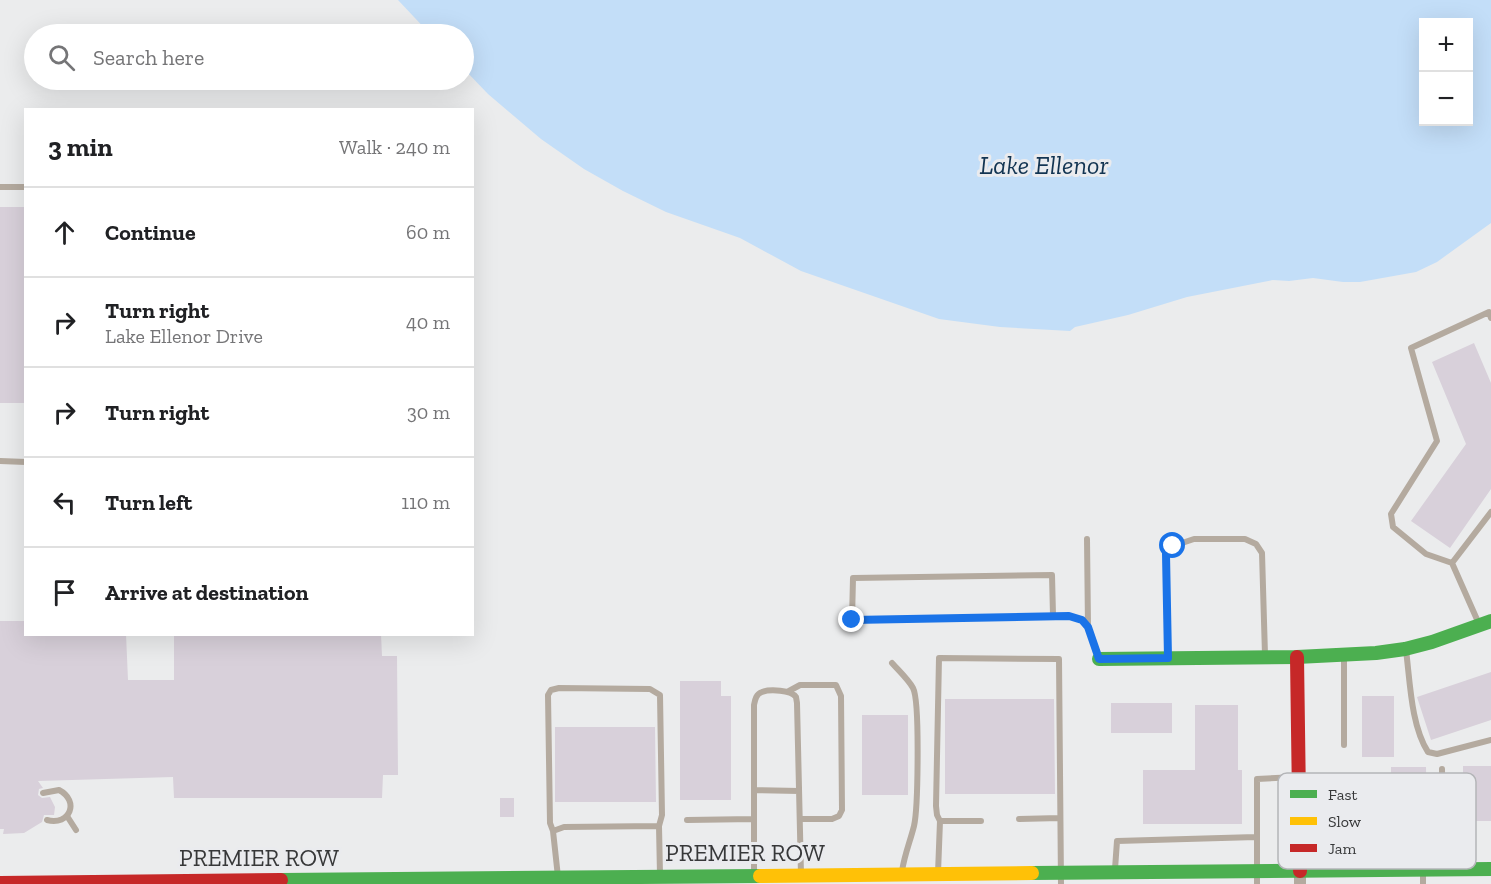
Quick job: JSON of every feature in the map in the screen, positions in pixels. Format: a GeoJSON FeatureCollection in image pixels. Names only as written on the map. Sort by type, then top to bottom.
{"type":"FeatureCollection","features":[{"type":"Feature","properties":{"kind":"street"},"geometry":{"type":"LineString","coordinates":[[1099,659],[1344,656],[1406,649],[1485,623]]}},
{"type":"Feature","properties":{"kind":"street"},"geometry":{"type":"LineString","coordinates":[[1297,657],[1299,773]]}},
{"type":"Feature","properties":{"kind":"street","name":"PREMIER ROW"},"geometry":{"type":"LineString","coordinates":[[0,883],[424,882],[558,878],[636,880],[660,876],[753,880],[801,875],[842,879],[902,874],[997,879],[1061,878],[1115,873],[1256,878],[1423,877],[1443,870],[1491,869]]}},
{"type":"Feature","properties":{"kind":"lane"},"geometry":{"type":"LineString","coordinates":[[0,187],[24,187]]}},
{"type":"Feature","properties":{"kind":"lane"},"geometry":{"type":"LineString","coordinates":[[1485,623],[1452,564],[1426,554],[1393,527],[1391,513],[1437,441],[1411,348],[1488,312],[1491,318]]}},
{"type":"Feature","properties":{"kind":"lane"},"geometry":{"type":"LineString","coordinates":[[0,461],[24,462]]}},
{"type":"Feature","properties":{"kind":"lane"},"geometry":{"type":"LineString","coordinates":[[1452,564],[1491,512]]}},
{"type":"Feature","properties":{"kind":"lane"},"geometry":{"type":"LineString","coordinates":[[1087,539],[1088,627],[1099,659]]}},
{"type":"Feature","properties":{"kind":"lane"},"geometry":{"type":"LineString","coordinates":[[1168,658],[1166,554],[1173,546],[1194,539],[1245,539],[1256,544],[1262,553],[1265,657]]}},
{"type":"Feature","properties":{"kind":"lane"},"geometry":{"type":"LineString","coordinates":[[1053,615],[1052,575],[853,578],[852,620],[1053,615],[1082,620],[1088,627]]}},
{"type":"Feature","properties":{"kind":"lane"},"geometry":{"type":"LineString","coordinates":[[1406,649],[1413,709],[1428,752],[1437,754],[1491,740]]}},
{"type":"Feature","properties":{"kind":"lane"},"geometry":{"type":"LineString","coordinates":[[1344,656],[1344,745]]}},
{"type":"Feature","properties":{"kind":"lane"},"geometry":{"type":"LineString","coordinates":[[942,877],[940,821],[936,806],[939,658],[1059,659],[1061,878]]}},
{"type":"Feature","properties":{"kind":"lane"},"geometry":{"type":"LineString","coordinates":[[892,663],[914,690],[918,766],[914,826],[905,852],[902,874]]}},
{"type":"Feature","properties":{"kind":"lane"},"geometry":{"type":"LineString","coordinates":[[753,880],[756,699],[762,692],[789,691],[800,685],[836,685],[841,696],[842,810],[839,816],[832,819],[800,819]]}},
{"type":"Feature","properties":{"kind":"lane"},"geometry":{"type":"LineString","coordinates":[[558,878],[553,831],[550,823],[549,695],[551,690],[559,688],[650,689],[660,695],[662,815],[659,826],[660,876]]}},
{"type":"Feature","properties":{"kind":"lane"},"geometry":{"type":"LineString","coordinates":[[789,691],[796,697],[797,703],[801,875]]}},
{"type":"Feature","properties":{"kind":"lane"},"geometry":{"type":"LineString","coordinates":[[1442,769],[1442,773]]}},
{"type":"Feature","properties":{"kind":"lane"},"geometry":{"type":"LineString","coordinates":[[1256,878],[1257,779],[1278,778]]}},
{"type":"Feature","properties":{"kind":"lane"},"geometry":{"type":"LineString","coordinates":[[43,794],[59,790],[68,796],[71,806],[67,816],[58,821],[47,820]]}},
{"type":"Feature","properties":{"kind":"lane"},"geometry":{"type":"LineString","coordinates":[[754,790],[799,791]]}},
{"type":"Feature","properties":{"kind":"lane"},"geometry":{"type":"LineString","coordinates":[[67,816],[76,830]]}},
{"type":"Feature","properties":{"kind":"lane"},"geometry":{"type":"LineString","coordinates":[[1019,819],[1060,818]]}},
{"type":"Feature","properties":{"kind":"lane"},"geometry":{"type":"LineString","coordinates":[[687,820],[754,819]]}},
{"type":"Feature","properties":{"kind":"lane"},"geometry":{"type":"LineString","coordinates":[[940,821],[981,821]]}},
{"type":"Feature","properties":{"kind":"lane"},"geometry":{"type":"LineString","coordinates":[[553,831],[564,827],[659,826]]}},
{"type":"Feature","properties":{"kind":"lane"},"geometry":{"type":"LineString","coordinates":[[1115,873],[1117,841],[1257,837]]}},
{"type":"Feature","properties":{"kind":"water","name":"Lake Ellenor"},"geometry":{"type":"Polygon","coordinates":[[[398,0],[1491,0],[1491,223],[1437,262],[1416,272],[1360,282],[1313,278],[1273,280],[1187,297],[1128,315],[1075,327],[1070,331],[1000,327],[939,319],[801,271],[740,238],[666,212],[623,191],[584,169],[541,139],[474,79],[474,24],[421,24],[398,0]]]}},
{"type":"Feature","properties":{"kind":"building"},"geometry":{"type":"Polygon","coordinates":[[[0,207],[24,207],[24,403],[0,403],[0,207]]]}},
{"type":"Feature","properties":{"kind":"building"},"geometry":{"type":"Polygon","coordinates":[[[1474,343],[1491,383],[1491,489],[1450,548],[1411,521],[1466,444],[1432,362],[1474,343]]]}},
{"type":"Feature","properties":{"kind":"building"},"geometry":{"type":"Polygon","coordinates":[[[0,621],[24,621],[24,636],[126,636],[128,680],[174,680],[174,636],[381,636],[382,656],[397,656],[398,775],[383,775],[382,798],[174,798],[173,777],[38,781],[43,788],[39,789],[38,795],[42,798],[50,797],[55,807],[54,815],[44,815],[42,822],[24,833],[3,834],[4,829],[0,829],[0,621]]]}},
{"type":"Feature","properties":{"kind":"building"},"geometry":{"type":"Polygon","coordinates":[[[1491,672],[1491,720],[1431,740],[1417,697],[1491,672]]]}},
{"type":"Feature","properties":{"kind":"building"},"geometry":{"type":"Polygon","coordinates":[[[680,681],[721,681],[721,696],[731,696],[731,800],[680,800],[680,681]]]}},
{"type":"Feature","properties":{"kind":"building"},"geometry":{"type":"Polygon","coordinates":[[[1362,696],[1394,696],[1394,757],[1362,757],[1362,696]]]}},
{"type":"Feature","properties":{"kind":"building"},"geometry":{"type":"Polygon","coordinates":[[[945,699],[1054,699],[1055,794],[945,794],[945,699]]]}},
{"type":"Feature","properties":{"kind":"building"},"geometry":{"type":"Polygon","coordinates":[[[1111,703],[1172,703],[1172,733],[1111,733],[1111,703]]]}},
{"type":"Feature","properties":{"kind":"building"},"geometry":{"type":"Polygon","coordinates":[[[1195,705],[1238,705],[1238,770],[1242,770],[1242,824],[1143,824],[1143,770],[1195,770],[1195,705]]]}},
{"type":"Feature","properties":{"kind":"building"},"geometry":{"type":"Polygon","coordinates":[[[862,715],[908,715],[908,795],[862,795],[862,715]]]}},
{"type":"Feature","properties":{"kind":"building"},"geometry":{"type":"Polygon","coordinates":[[[555,727],[655,727],[656,802],[555,802],[555,727]]]}},
{"type":"Feature","properties":{"kind":"building"},"geometry":{"type":"Polygon","coordinates":[[[1463,766],[1491,766],[1491,821],[1476,821],[1476,773],[1463,773],[1463,766]]]}},
{"type":"Feature","properties":{"kind":"building"},"geometry":{"type":"Polygon","coordinates":[[[1391,767],[1426,767],[1426,773],[1391,773],[1391,767]]]}},
{"type":"Feature","properties":{"kind":"building"},"geometry":{"type":"Polygon","coordinates":[[[500,798],[514,798],[514,817],[500,817],[500,798]]]}},
{"type":"Feature","properties":{"kind":"traffic: fast"},"geometry":{"type":"LineString","coordinates":[[1099,659],[1297,657],[1376,653],[1432,642],[1491,621]]}},
{"type":"Feature","properties":{"kind":"traffic: fast"},"geometry":{"type":"LineString","coordinates":[[1032,873],[1491,869]]}},
{"type":"Feature","properties":{"kind":"traffic: fast"},"geometry":{"type":"LineString","coordinates":[[281,880],[760,876]]}},
{"type":"Feature","properties":{"kind":"traffic: slow"},"geometry":{"type":"LineString","coordinates":[[760,876],[1032,873]]}},
{"type":"Feature","properties":{"kind":"traffic: jam"},"geometry":{"type":"LineString","coordinates":[[1297,657],[1299,773]]}},
{"type":"Feature","properties":{"kind":"traffic: jam"},"geometry":{"type":"LineString","coordinates":[[0,883],[281,880]]}},
{"type":"Feature","properties":{"kind":"route"},"geometry":{"type":"LineString","coordinates":[[852,620],[1069,616],[1082,620],[1088,627],[1099,659],[1168,658],[1166,554],[1173,546]]}}]}
